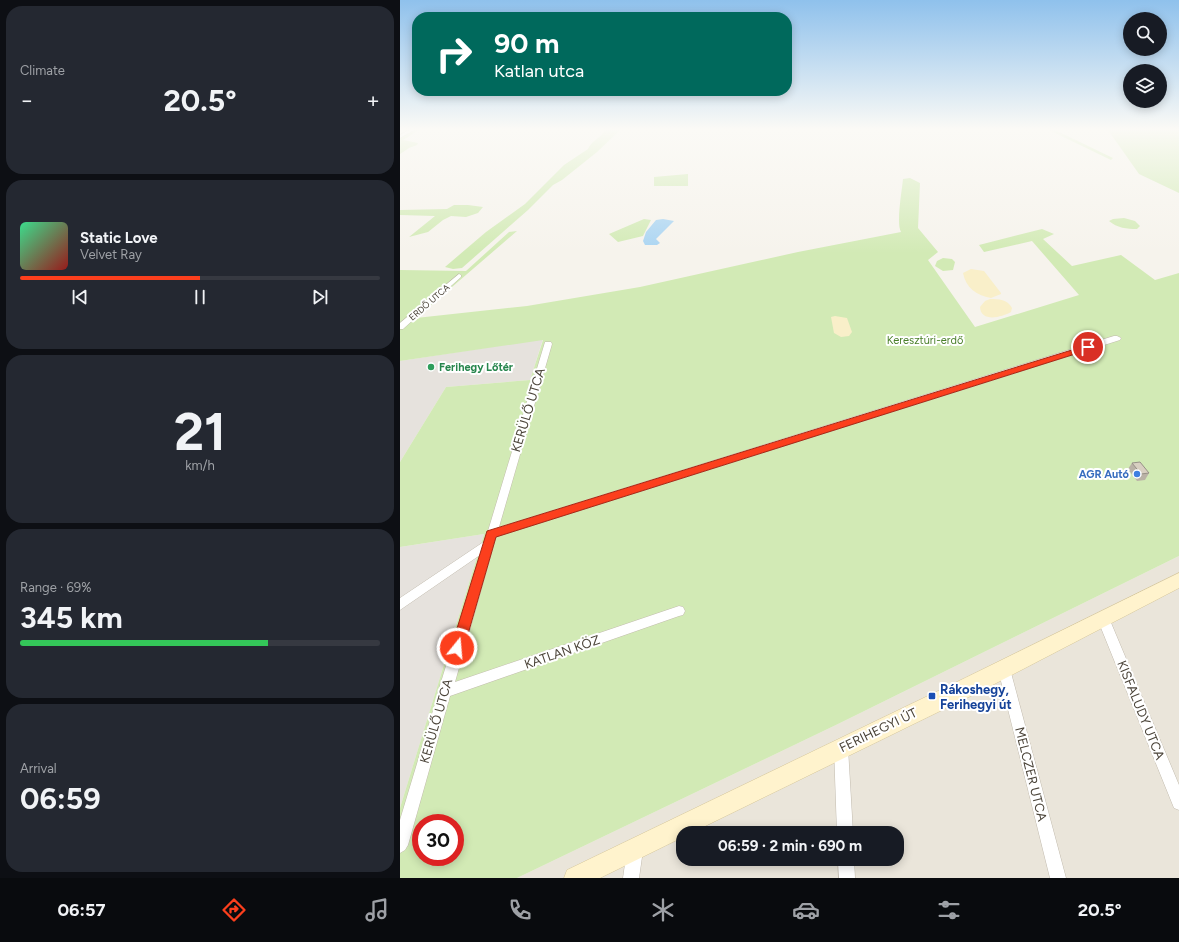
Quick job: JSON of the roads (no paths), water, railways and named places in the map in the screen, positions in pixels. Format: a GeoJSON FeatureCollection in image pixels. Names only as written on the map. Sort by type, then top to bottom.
{"type":"FeatureCollection","features":[{"type":"Feature","properties":{"kind":"main road","name":"FERIHEGYI ÚT"},"geometry":{"type":"LineString","coordinates":[[575,878],[1004,670],[1179,580]]}},
{"type":"Feature","properties":{"kind":"street","name":"ERDŐ UTCA"},"geometry":{"type":"LineString","coordinates":[[400,327],[459,276]]}},
{"type":"Feature","properties":{"kind":"street"},"geometry":{"type":"LineString","coordinates":[[400,605],[490,539],[1117,338]]}},
{"type":"Feature","properties":{"kind":"street","name":"KERÜLŐ UTCA"},"geometry":{"type":"LineString","coordinates":[[400,845],[548,344]]}},
{"type":"Feature","properties":{"kind":"street","name":"KATLAN KÖZ"},"geometry":{"type":"LineString","coordinates":[[444,692],[679,611]]}},
{"type":"Feature","properties":{"kind":"street","name":"KISFALUDY UTCA"},"geometry":{"type":"LineString","coordinates":[[1103,618],[1179,803]]}},
{"type":"Feature","properties":{"kind":"street","name":"MELCZER UTCA"},"geometry":{"type":"LineString","coordinates":[[1004,670],[1058,878]]}},
{"type":"Feature","properties":{"kind":"street"},"geometry":{"type":"LineString","coordinates":[[841,748],[845,826]]}},
{"type":"Feature","properties":{"kind":"street"},"geometry":{"type":"LineString","coordinates":[[630,878],[635,849]]}},
{"type":"Feature","properties":{"kind":"street"},"geometry":{"type":"LineString","coordinates":[[846,866],[847,878]]}},
{"type":"Feature","properties":{"kind":"water"},"geometry":{"type":"Polygon","coordinates":[[[663,219],[674,221],[656,239],[660,243],[657,245],[645,245],[643,241],[646,232],[656,220],[663,219]]]}},
{"type":"Feature","properties":{"kind":"place","name":"Ferihegy Lőtér"},"geometry":{"type":"Point","coordinates":[431,367]}},
{"type":"Feature","properties":{"kind":"place","name":"AGR Autó"},"geometry":{"type":"Point","coordinates":[1137,474]}},
{"type":"Feature","properties":{"kind":"place","name":"Rákoshegy, Ferihegyi út"},"geometry":{"type":"Point","coordinates":[932,696]}},
{"type":"Feature","properties":{"kind":"park label","name":"Keresztúri-erdő"},"geometry":{"type":"Point","coordinates":[925,340]}}]}
